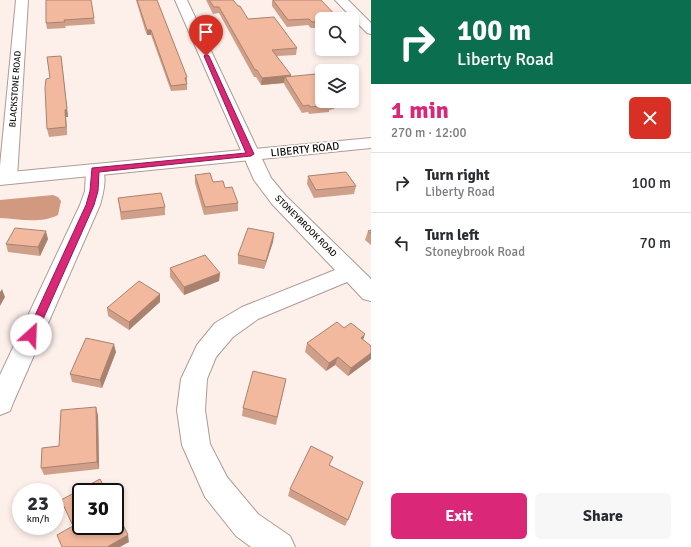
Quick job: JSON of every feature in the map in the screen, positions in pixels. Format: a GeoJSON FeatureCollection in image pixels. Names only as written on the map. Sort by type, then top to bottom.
{"type":"FeatureCollection","features":[{"type":"Feature","properties":{"kind":"street","name":"BLACKSTONE ROAD"},"geometry":{"type":"LineString","coordinates":[[4,179],[22,0]]}},
{"type":"Feature","properties":{"kind":"street","name":"STONEYBROOK ROAD"},"geometry":{"type":"LineString","coordinates":[[181,0],[263,180],[279,200],[371,292]]}},
{"type":"Feature","properties":{"kind":"street"},"geometry":{"type":"LineString","coordinates":[[341,0],[371,30]]}},
{"type":"Feature","properties":{"kind":"street","name":"LIBERTY ROAD"},"geometry":{"type":"LineString","coordinates":[[4,179],[371,142]]}},
{"type":"Feature","properties":{"kind":"street"},"geometry":{"type":"LineString","coordinates":[[0,403],[90,205],[94,191],[95,170]]}},
{"type":"Feature","properties":{"kind":"street"},"geometry":{"type":"LineString","coordinates":[[278,547],[247,525],[216,487],[196,445],[191,410],[194,379],[206,352],[224,330],[250,313],[351,272]]}},
{"type":"Feature","properties":{"kind":"shaded area"},"geometry":{"type":"Polygon","coordinates":[[[53,195],[58,197],[61,201],[58,215],[51,218],[37,220],[0,218],[0,200],[53,195]]]}},
{"type":"Feature","properties":{"kind":"building"},"geometry":{"type":"Polygon","coordinates":[[[46,0],[91,0],[94,18],[46,23],[46,0]]]}},
{"type":"Feature","properties":{"kind":"building"},"geometry":{"type":"Polygon","coordinates":[[[137,0],[157,0],[187,77],[185,78],[187,84],[171,86],[151,30],[147,30],[137,0]]]}},
{"type":"Feature","properties":{"kind":"building"},"geometry":{"type":"Polygon","coordinates":[[[209,0],[233,0],[238,6],[240,6],[248,19],[274,17],[297,48],[272,50],[291,75],[262,78],[257,70],[255,70],[219,7],[214,7],[209,0]]]}},
{"type":"Feature","properties":{"kind":"building"},"geometry":{"type":"Polygon","coordinates":[[[273,0],[321,0],[332,12],[315,12],[315,22],[312,22],[309,19],[288,20],[273,0]]]}},
{"type":"Feature","properties":{"kind":"building"},"geometry":{"type":"Polygon","coordinates":[[[61,56],[67,109],[65,110],[66,127],[47,129],[45,88],[46,79],[50,78],[47,57],[61,56]]]}},
{"type":"Feature","properties":{"kind":"building"},"geometry":{"type":"Polygon","coordinates":[[[315,74],[315,106],[310,107],[309,105],[303,106],[285,77],[315,74]]]}},
{"type":"Feature","properties":{"kind":"building"},"geometry":{"type":"Polygon","coordinates":[[[346,172],[356,186],[316,190],[308,176],[346,172]]]}},
{"type":"Feature","properties":{"kind":"building"},"geometry":{"type":"Polygon","coordinates":[[[210,173],[213,182],[223,181],[225,188],[232,187],[238,203],[205,207],[195,175],[210,173]]]}},
{"type":"Feature","properties":{"kind":"building"},"geometry":{"type":"Polygon","coordinates":[[[161,193],[165,207],[121,212],[118,198],[161,193]]]}},
{"type":"Feature","properties":{"kind":"building"},"geometry":{"type":"Polygon","coordinates":[[[15,228],[46,231],[38,247],[6,244],[15,228]]]}},
{"type":"Feature","properties":{"kind":"building"},"geometry":{"type":"Polygon","coordinates":[[[248,228],[274,233],[266,261],[238,255],[248,228]]]}},
{"type":"Feature","properties":{"kind":"building"},"geometry":{"type":"Polygon","coordinates":[[[205,255],[220,273],[184,287],[170,268],[205,255]]]}},
{"type":"Feature","properties":{"kind":"building"},"geometry":{"type":"Polygon","coordinates":[[[139,281],[160,294],[129,322],[107,308],[139,281]]]}},
{"type":"Feature","properties":{"kind":"building"},"geometry":{"type":"Polygon","coordinates":[[[337,322],[344,328],[351,323],[365,334],[361,338],[371,346],[371,353],[351,368],[338,357],[329,363],[307,343],[337,322]]]}},
{"type":"Feature","properties":{"kind":"building"},"geometry":{"type":"Polygon","coordinates":[[[86,338],[114,344],[100,380],[70,374],[86,338]]]}},
{"type":"Feature","properties":{"kind":"building"},"geometry":{"type":"Polygon","coordinates":[[[253,371],[286,379],[277,417],[243,408],[253,371]]]}},
{"type":"Feature","properties":{"kind":"building"},"geometry":{"type":"Polygon","coordinates":[[[96,407],[97,462],[41,468],[42,448],[59,446],[61,410],[96,407]]]}},
{"type":"Feature","properties":{"kind":"building"},"geometry":{"type":"Polygon","coordinates":[[[311,446],[333,457],[329,465],[363,482],[348,520],[290,489],[311,446]]]}},
{"type":"Feature","properties":{"kind":"building"},"geometry":{"type":"Polygon","coordinates":[[[100,479],[102,483],[93,483],[100,479]]]}},
{"type":"Feature","properties":{"kind":"building"},"geometry":{"type":"Polygon","coordinates":[[[72,494],[72,524],[64,506],[64,498],[72,494]]]}},
{"type":"Feature","properties":{"kind":"building"},"geometry":{"type":"Polygon","coordinates":[[[72,527],[72,535],[124,535],[124,527],[128,535],[107,547],[62,547],[57,535],[64,535],[64,531],[72,527]]]}},
{"type":"Feature","properties":{"kind":"route"},"geometry":{"type":"LineString","coordinates":[[31,335],[90,205],[94,191],[95,170],[251,154],[206,56]]}}]}
